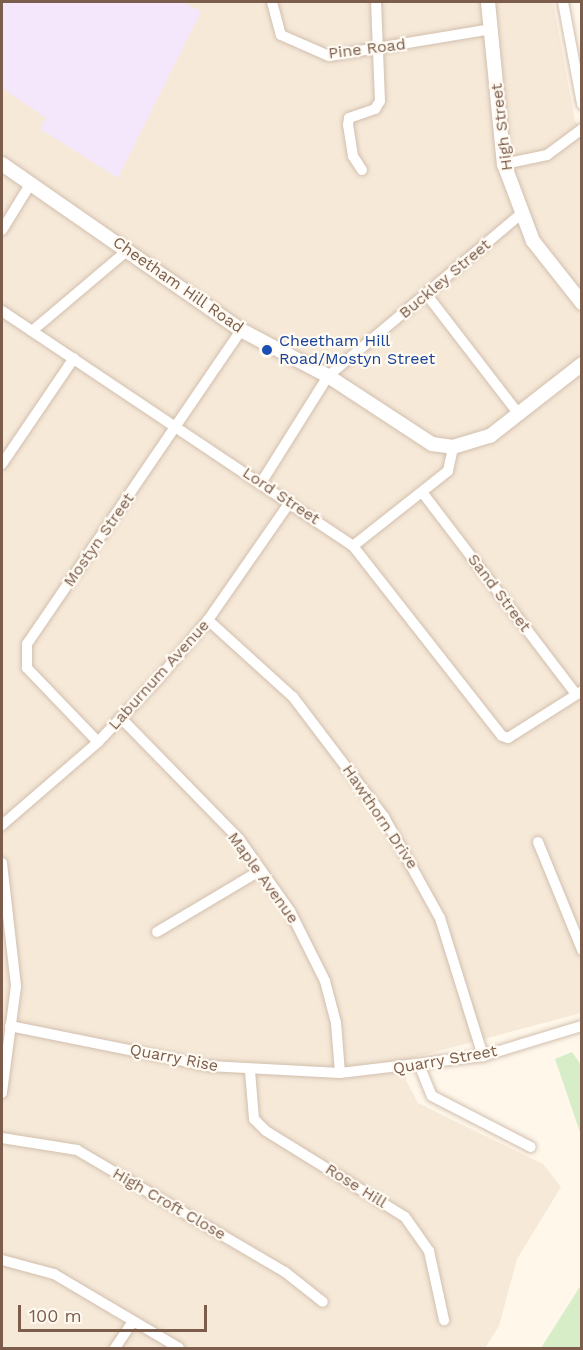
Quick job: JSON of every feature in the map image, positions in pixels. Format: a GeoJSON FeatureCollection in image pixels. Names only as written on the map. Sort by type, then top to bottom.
{"type":"FeatureCollection","features":[{"type":"Feature","properties":{"kind":"main road","name":"High Street"},"geometry":{"type":"LineString","coordinates":[[488,2],[504,164],[520,216],[533,241],[582,303]]}},
{"type":"Feature","properties":{"kind":"main road","name":"Cheetham Hill Road"},"geometry":{"type":"LineString","coordinates":[[2,164],[241,330],[328,376],[409,432],[453,447]]}},
{"type":"Feature","properties":{"kind":"main road"},"geometry":{"type":"LineString","coordinates":[[453,447],[490,436],[582,364]]}},
{"type":"Feature","properties":{"kind":"street","name":"Pine Road"},"geometry":{"type":"LineString","coordinates":[[272,2],[281,35],[316,53],[380,49],[492,29]]}},
{"type":"Feature","properties":{"kind":"street"},"geometry":{"type":"LineString","coordinates":[[362,170],[353,156],[349,118],[375,109],[380,101],[380,49],[376,2]]}},
{"type":"Feature","properties":{"kind":"street"},"geometry":{"type":"LineString","coordinates":[[563,2],[582,104]]}},
{"type":"Feature","properties":{"kind":"street"},"geometry":{"type":"LineString","coordinates":[[504,164],[547,155],[582,129]]}},
{"type":"Feature","properties":{"kind":"street"},"geometry":{"type":"LineString","coordinates":[[2,230],[31,183]]}},
{"type":"Feature","properties":{"kind":"street","name":"Buckley Street"},"geometry":{"type":"LineString","coordinates":[[261,483],[328,376],[520,216]]}},
{"type":"Feature","properties":{"kind":"street"},"geometry":{"type":"LineString","coordinates":[[32,331],[128,250]]}},
{"type":"Feature","properties":{"kind":"street"},"geometry":{"type":"LineString","coordinates":[[427,295],[518,413]]}},
{"type":"Feature","properties":{"kind":"street","name":"Lord Street"},"geometry":{"type":"LineString","coordinates":[[2,311],[353,546],[508,738],[579,692]]}},
{"type":"Feature","properties":{"kind":"street","name":"Mostyn Street"},"geometry":{"type":"LineString","coordinates":[[98,742],[27,668],[27,644],[241,330]]}},
{"type":"Feature","properties":{"kind":"street"},"geometry":{"type":"LineString","coordinates":[[2,464],[74,358]]}},
{"type":"Feature","properties":{"kind":"street"},"geometry":{"type":"LineString","coordinates":[[353,546],[448,471],[453,447]]}},
{"type":"Feature","properties":{"kind":"street","name":"Sand Street"},"geometry":{"type":"LineString","coordinates":[[422,492],[579,692]]}},
{"type":"Feature","properties":{"kind":"street","name":"Laburnum Avenue"},"geometry":{"type":"LineString","coordinates":[[2,825],[98,742],[122,718],[208,620],[290,502]]}},
{"type":"Feature","properties":{"kind":"street","name":"Hawthorn Drive"},"geometry":{"type":"LineString","coordinates":[[208,620],[293,697],[384,817],[440,918],[483,1056]]}},
{"type":"Feature","properties":{"kind":"street","name":"Maple Avenue"},"geometry":{"type":"LineString","coordinates":[[122,718],[261,870],[290,911],[325,981],[336,1023],[340,1073]]}},
{"type":"Feature","properties":{"kind":"street"},"geometry":{"type":"LineString","coordinates":[[538,842],[582,950]]}},
{"type":"Feature","properties":{"kind":"street"},"geometry":{"type":"LineString","coordinates":[[2,863],[16,986],[5,1045],[2,1093]]}},
{"type":"Feature","properties":{"kind":"street"},"geometry":{"type":"LineString","coordinates":[[157,932],[261,870]]}},
{"type":"Feature","properties":{"kind":"street","name":"Quarry Rise"},"geometry":{"type":"LineString","coordinates":[[10,1026],[250,1071],[340,1073]]}},
{"type":"Feature","properties":{"kind":"street","name":"Quarry Street"},"geometry":{"type":"LineString","coordinates":[[340,1073],[420,1067],[483,1056],[582,1026]]}},
{"type":"Feature","properties":{"kind":"street"},"geometry":{"type":"LineString","coordinates":[[420,1067],[432,1095],[531,1147]]}},
{"type":"Feature","properties":{"kind":"street","name":"Rose Hill"},"geometry":{"type":"LineString","coordinates":[[250,1071],[254,1119],[266,1131],[405,1217],[429,1251],[444,1320]]}},
{"type":"Feature","properties":{"kind":"street","name":"High Croft Close"},"geometry":{"type":"LineString","coordinates":[[2,1138],[77,1150],[285,1272],[324,1302]]}},
{"type":"Feature","properties":{"kind":"street"},"geometry":{"type":"LineString","coordinates":[[2,1260],[54,1274],[178,1348]]}},
{"type":"Feature","properties":{"kind":"street"},"geometry":{"type":"LineString","coordinates":[[115,1348],[133,1321]]}},
{"type":"Feature","properties":{"kind":"shaded area"},"geometry":{"type":"Polygon","coordinates":[[[2,2],[553,2],[575,121],[582,130],[581,1013],[412,1058],[406,1080],[418,1103],[543,1164],[561,1187],[517,1259],[499,1326],[485,1348],[2,1348],[2,2]]]}},
{"type":"Feature","properties":{"kind":"shaded area"},"geometry":{"type":"Polygon","coordinates":[[[2,2],[184,2],[201,12],[118,178],[40,129],[46,118],[2,88],[2,2]]]}},
{"type":"Feature","properties":{"kind":"green space"},"geometry":{"type":"Polygon","coordinates":[[[572,1052],[581,1065],[581,1135],[555,1059],[572,1052]]]}},
{"type":"Feature","properties":{"kind":"green space"},"geometry":{"type":"Polygon","coordinates":[[[581,1285],[581,1348],[541,1348],[581,1285]]]}},
{"type":"Feature","properties":{"kind":"place","name":"Cheetham Hill Road/Mostyn Street"},"geometry":{"type":"Point","coordinates":[267,350]}}]}
